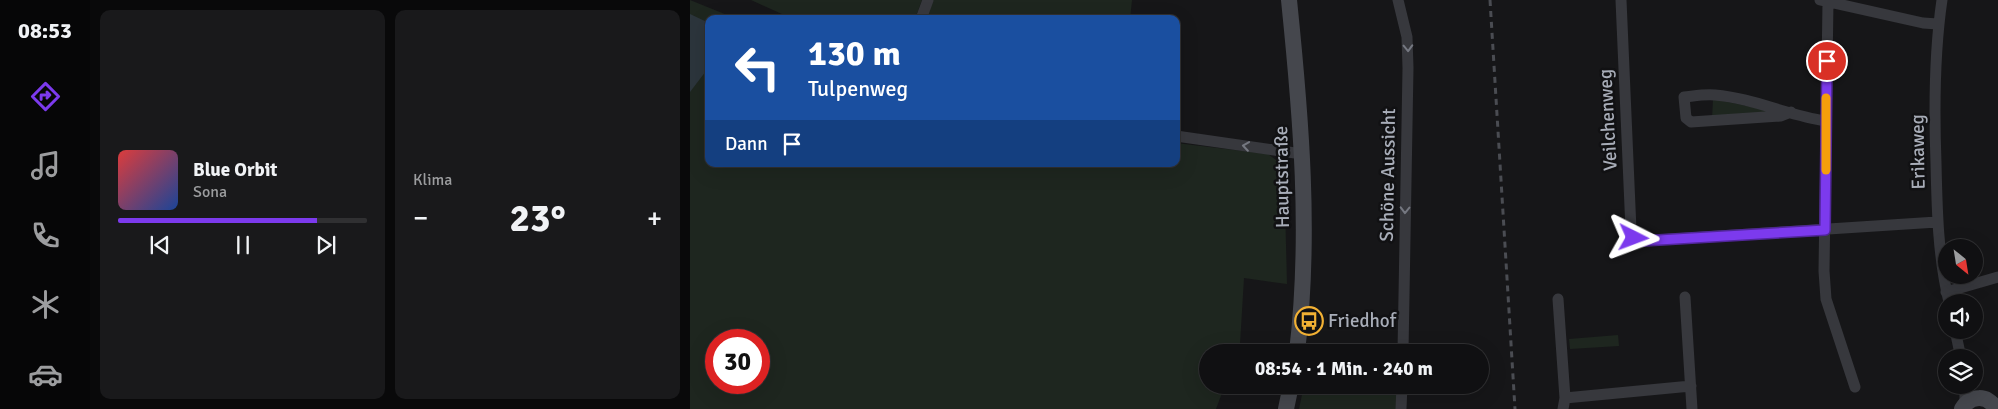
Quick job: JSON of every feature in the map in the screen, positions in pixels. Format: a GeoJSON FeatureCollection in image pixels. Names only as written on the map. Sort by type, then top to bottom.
{"type":"FeatureCollection","features":[{"type":"Feature","properties":{"kind":"street"},"geometry":{"type":"LineString","coordinates":[[923,15],[928,0]]}},
{"type":"Feature","properties":{"kind":"street","name":"Hauptstraße"},"geometry":{"type":"LineString","coordinates":[[1289,0],[1300,106],[1302,154],[1304,257],[1298,344]]}},
{"type":"Feature","properties":{"kind":"street","name":"Schöne Aussicht"},"geometry":{"type":"LineString","coordinates":[[1398,0],[1407,37],[1408,68],[1402,344]]}},
{"type":"Feature","properties":{"kind":"street","name":"Veilchenweg"},"geometry":{"type":"LineString","coordinates":[[1620,0],[1631,230],[1634,238],[1642,241],[1825,230]]}},
{"type":"Feature","properties":{"kind":"street","name":"Erikaweg"},"geometry":{"type":"LineString","coordinates":[[1942,0],[1938,24],[1934,105],[1937,222],[1948,294]]}},
{"type":"Feature","properties":{"kind":"street"},"geometry":{"type":"LineString","coordinates":[[1855,387],[1826,299],[1824,269],[1826,120],[1824,1],[1923,23],[1938,24]]}},
{"type":"Feature","properties":{"kind":"street"},"geometry":{"type":"LineString","coordinates":[[1791,112],[1781,116],[1691,122],[1686,118],[1684,97],[1716,95],[1791,112],[1826,120]]}},
{"type":"Feature","properties":{"kind":"street"},"geometry":{"type":"LineString","coordinates":[[1180,137],[1302,154]]}},
{"type":"Feature","properties":{"kind":"street"},"geometry":{"type":"LineString","coordinates":[[1825,230],[1937,222]]}},
{"type":"Feature","properties":{"kind":"street"},"geometry":{"type":"LineString","coordinates":[[1956,294],[1998,277]]}},
{"type":"Feature","properties":{"kind":"street"},"geometry":{"type":"LineString","coordinates":[[1685,297],[1692,409]]}},
{"type":"Feature","properties":{"kind":"street"},"geometry":{"type":"LineString","coordinates":[[1558,299],[1564,403],[1691,386]]}},
{"type":"Feature","properties":{"kind":"street"},"geometry":{"type":"LineString","coordinates":[[1286,409],[1289,394]]}},
{"type":"Feature","properties":{"kind":"street"},"geometry":{"type":"LineString","coordinates":[[1401,409],[1402,394]]}},
{"type":"Feature","properties":{"kind":"street"},"geometry":{"type":"LineString","coordinates":[[1963,407],[1964,394]]}},
{"type":"Feature","properties":{"kind":"street"},"geometry":{"type":"LineString","coordinates":[[1982,394],[1992,403]]}},
{"type":"Feature","properties":{"kind":"street"},"geometry":{"type":"LineString","coordinates":[[1963,407],[1973,399],[1992,403]]}},
{"type":"Feature","properties":{"kind":"shaded area"},"geometry":{"type":"Polygon","coordinates":[[[690,0],[727,15],[705,15],[705,167],[1180,167],[1180,143],[1268,154],[1284,166],[1287,284],[1244,278],[1240,344],[1199,344],[1199,394],[1222,394],[1216,409],[690,409],[690,0]]]}},
{"type":"Feature","properties":{"kind":"shaded area"},"geometry":{"type":"Polygon","coordinates":[[[751,0],[922,0],[916,15],[784,15],[751,0]]]}},
{"type":"Feature","properties":{"kind":"shaded area"},"geometry":{"type":"Polygon","coordinates":[[[931,0],[1132,0],[1130,15],[926,15],[931,0]]]}},
{"type":"Feature","properties":{"kind":"shaded area"},"geometry":{"type":"Polygon","coordinates":[[[690,14],[705,21],[705,72],[690,92],[690,14]]]}},
{"type":"Feature","properties":{"kind":"shaded area"},"geometry":{"type":"Polygon","coordinates":[[[1713,99],[1781,113],[1712,119],[1713,99]]]}},
{"type":"Feature","properties":{"kind":"shaded area"},"geometry":{"type":"Polygon","coordinates":[[[1618,335],[1619,346],[1570,349],[1569,339],[1618,335]]]}},
{"type":"Feature","properties":{"kind":"shaded area"},"geometry":{"type":"Polygon","coordinates":[[[1302,394],[1398,394],[1398,409],[1299,409],[1302,394]]]}},
{"type":"Feature","properties":{"kind":"railway"},"geometry":{"type":"LineString","coordinates":[[1490,0],[1515,409]]}},
{"type":"Feature","properties":{"kind":"slow traffic"},"geometry":{"type":"LineString","coordinates":[[1826,98],[1826,170]]}},
{"type":"Feature","properties":{"kind":"place","name":"Friedhof"},"geometry":{"type":"Point","coordinates":[1309,321]}},
{"type":"Feature","properties":{"kind":"route"},"geometry":{"type":"LineString","coordinates":[[1634,238],[1642,241],[1825,230],[1827,61]]}}]}
